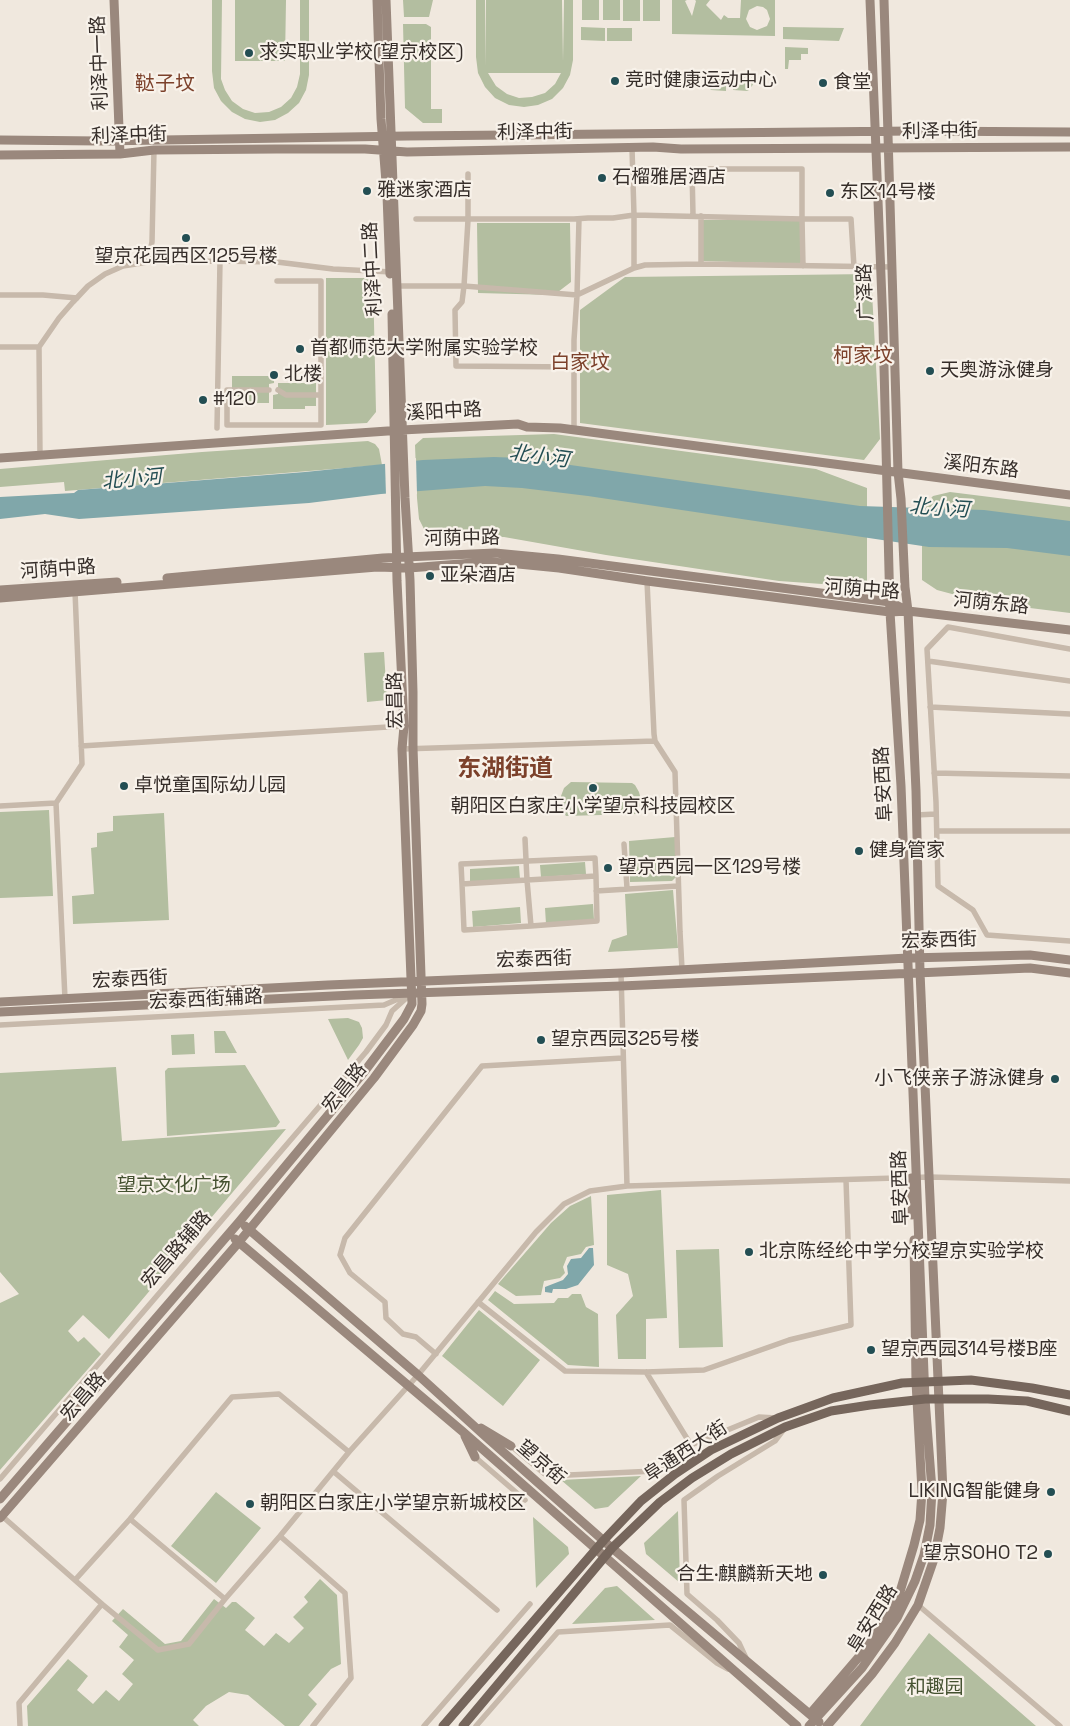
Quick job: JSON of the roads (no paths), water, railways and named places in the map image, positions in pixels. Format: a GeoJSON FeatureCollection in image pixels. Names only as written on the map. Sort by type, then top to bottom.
{"type":"FeatureCollection","features":[{"type":"Feature","properties":{"kind":"main road","name":"阜通西大街"},"geometry":{"type":"LineString","coordinates":[[443,1726],[604,1540],[641,1501],[675,1474],[711,1450],[778,1418],[833,1398],[902,1383],[971,1380],[1070,1395]]}},
{"type":"Feature","properties":{"kind":"main road","name":"阜通西大街"},"geometry":{"type":"LineString","coordinates":[[463,1726],[612,1548],[660,1502],[692,1478],[731,1454],[786,1427],[832,1411],[870,1405],[921,1399],[988,1399],[1027,1401],[1070,1410]]}},
{"type":"Feature","properties":{"kind":"street","name":"利泽中一路"},"geometry":{"type":"LineString","coordinates":[[114,0],[120,154]]}},
{"type":"Feature","properties":{"kind":"street","name":"利泽中二路"},"geometry":{"type":"LineString","coordinates":[[377,0],[388,151],[393,272],[392,294],[400,498],[397,568]]}},
{"type":"Feature","properties":{"kind":"street","name":"利泽中二路"},"geometry":{"type":"LineString","coordinates":[[386,0],[387,136]]}},
{"type":"Feature","properties":{"kind":"street","name":"广泽路"},"geometry":{"type":"LineString","coordinates":[[870,0],[881,268],[890,612]]}},
{"type":"Feature","properties":{"kind":"street","name":"广泽路"},"geometry":{"type":"LineString","coordinates":[[884,0],[898,472],[908,611]]}},
{"type":"Feature","properties":{"kind":"street","name":"利泽中街"},"geometry":{"type":"LineString","coordinates":[[0,140],[1070,132]]}},
{"type":"Feature","properties":{"kind":"street","name":"利泽中街"},"geometry":{"type":"LineString","coordinates":[[0,155],[120,154],[154,150],[276,149],[388,151],[668,147],[681,149],[876,149],[1070,147]]}},
{"type":"Feature","properties":{"kind":"street"},"geometry":{"type":"LineString","coordinates":[[632,148],[634,268]]}},
{"type":"Feature","properties":{"kind":"street"},"geometry":{"type":"LineString","coordinates":[[148,262],[152,242],[154,150]]}},
{"type":"Feature","properties":{"kind":"street"},"geometry":{"type":"LineString","coordinates":[[692,215],[692,169],[802,169],[803,266]]}},
{"type":"Feature","properties":{"kind":"street"},"geometry":{"type":"LineString","coordinates":[[468,174],[468,220],[464,286],[462,302],[456,310],[456,366],[573,366]]}},
{"type":"Feature","properties":{"kind":"street"},"geometry":{"type":"LineString","coordinates":[[416,220],[579,219],[634,215],[852,219],[854,267]]}},
{"type":"Feature","properties":{"kind":"street"},"geometry":{"type":"LineString","coordinates":[[701,216],[701,264]]}},
{"type":"Feature","properties":{"kind":"street"},"geometry":{"type":"LineString","coordinates":[[574,430],[573,366],[579,219]]}},
{"type":"Feature","properties":{"kind":"street"},"geometry":{"type":"LineString","coordinates":[[217,428],[220,261]]}},
{"type":"Feature","properties":{"kind":"street"},"geometry":{"type":"LineString","coordinates":[[40,456],[39,347],[59,318],[77,298],[88,286],[105,274],[123,266],[148,262],[220,261],[277,262],[333,269],[393,272]]}},
{"type":"Feature","properties":{"kind":"street"},"geometry":{"type":"LineString","coordinates":[[396,286],[464,286],[577,295],[634,268],[645,265],[701,264],[891,268]]}},
{"type":"Feature","properties":{"kind":"street","name":"利泽中二路"},"geometry":{"type":"LineString","coordinates":[[393,272],[396,286],[398,430]]}},
{"type":"Feature","properties":{"kind":"street"},"geometry":{"type":"LineString","coordinates":[[269,390],[226,390],[227,425],[270,423],[321,424],[321,281],[277,281]]}},
{"type":"Feature","properties":{"kind":"street"},"geometry":{"type":"LineString","coordinates":[[0,295],[43,294],[77,298]]}},
{"type":"Feature","properties":{"kind":"street"},"geometry":{"type":"LineString","coordinates":[[0,347],[39,347]]}},
{"type":"Feature","properties":{"kind":"street"},"geometry":{"type":"LineString","coordinates":[[278,390],[286,395],[321,396]]}},
{"type":"Feature","properties":{"kind":"street"},"geometry":{"type":"LineString","coordinates":[[270,423],[270,439]]}},
{"type":"Feature","properties":{"kind":"street","name":"溪阳中路"},"geometry":{"type":"LineString","coordinates":[[0,458],[398,430],[518,424],[528,427],[574,430],[887,472]]}},
{"type":"Feature","properties":{"kind":"street","name":"溪阳东路"},"geometry":{"type":"LineString","coordinates":[[887,472],[1070,495]]}},
{"type":"Feature","properties":{"kind":"street","name":"利泽中二路"},"geometry":{"type":"LineString","coordinates":[[400,498],[408,558]]}},
{"type":"Feature","properties":{"kind":"street","name":"河荫中路"},"geometry":{"type":"LineString","coordinates":[[0,590],[476,553],[523,555],[890,602],[908,611]]}},
{"type":"Feature","properties":{"kind":"street","name":"宏昌路"},"geometry":{"type":"LineString","coordinates":[[1,1517],[240,1242],[374,1078],[421,1011],[416,993],[413,692],[408,558]]}},
{"type":"Feature","properties":{"kind":"street","name":"河荫中路"},"geometry":{"type":"LineString","coordinates":[[0,598],[358,569],[409,568],[486,562],[559,568],[890,612],[908,611]]}},
{"type":"Feature","properties":{"kind":"street","name":"宏昌路"},"geometry":{"type":"LineString","coordinates":[[397,568],[404,726],[402,749],[416,981]]}},
{"type":"Feature","properties":{"kind":"street"},"geometry":{"type":"LineString","coordinates":[[646,581],[654,734],[656,741],[675,772],[682,969]]}},
{"type":"Feature","properties":{"kind":"street"},"geometry":{"type":"LineString","coordinates":[[65,999],[56,803],[82,764],[75,591]]}},
{"type":"Feature","properties":{"kind":"street","name":"河荫东路"},"geometry":{"type":"LineString","coordinates":[[908,611],[1070,630]]}},
{"type":"Feature","properties":{"kind":"street","name":"阜安西路"},"geometry":{"type":"LineString","coordinates":[[825,1726],[872,1674],[896,1643],[918,1605],[934,1559],[942,1510],[943,1492],[920,972],[908,611]]}},
{"type":"Feature","properties":{"kind":"street","name":"阜安西路"},"geometry":{"type":"LineString","coordinates":[[812,1720],[886,1620],[899,1595],[909,1568],[920,1520],[922,1492],[909,973],[901,786],[890,612]]}},
{"type":"Feature","properties":{"kind":"street"},"geometry":{"type":"LineString","coordinates":[[1070,649],[948,627],[927,650],[937,831],[938,886],[973,910],[988,936],[1070,941]]}},
{"type":"Feature","properties":{"kind":"street"},"geometry":{"type":"LineString","coordinates":[[928,661],[1070,681]]}},
{"type":"Feature","properties":{"kind":"street"},"geometry":{"type":"LineString","coordinates":[[930,708],[1070,714]]}},
{"type":"Feature","properties":{"kind":"street"},"geometry":{"type":"LineString","coordinates":[[81,746],[404,726]]}},
{"type":"Feature","properties":{"kind":"street"},"geometry":{"type":"LineString","coordinates":[[402,749],[656,741]]}},
{"type":"Feature","properties":{"kind":"street"},"geometry":{"type":"LineString","coordinates":[[934,774],[1070,776]]}},
{"type":"Feature","properties":{"kind":"street"},"geometry":{"type":"LineString","coordinates":[[0,806],[56,803]]}},
{"type":"Feature","properties":{"kind":"street"},"geometry":{"type":"LineString","coordinates":[[916,815],[936,814]]}},
{"type":"Feature","properties":{"kind":"street"},"geometry":{"type":"LineString","coordinates":[[937,831],[1070,831]]}},
{"type":"Feature","properties":{"kind":"street"},"geometry":{"type":"LineString","coordinates":[[525,839],[531,926]]}},
{"type":"Feature","properties":{"kind":"street"},"geometry":{"type":"LineString","coordinates":[[624,844],[627,888]]}},
{"type":"Feature","properties":{"kind":"street"},"geometry":{"type":"LineString","coordinates":[[595,858],[597,921],[464,930],[462,864],[526,862],[595,858]]}},
{"type":"Feature","properties":{"kind":"street"},"geometry":{"type":"LineString","coordinates":[[462,884],[596,876]]}},
{"type":"Feature","properties":{"kind":"street"},"geometry":{"type":"LineString","coordinates":[[596,891],[678,886]]}},
{"type":"Feature","properties":{"kind":"street","name":"宏泰西街"},"geometry":{"type":"LineString","coordinates":[[0,1002],[920,957],[1030,954],[1070,960]]}},
{"type":"Feature","properties":{"kind":"street","name":"宏泰西街"},"geometry":{"type":"LineString","coordinates":[[0,1012],[920,972],[1030,968],[1070,973]]}},
{"type":"Feature","properties":{"kind":"street"},"geometry":{"type":"LineString","coordinates":[[621,973],[627,1186]]}},
{"type":"Feature","properties":{"kind":"street","name":"宏昌路"},"geometry":{"type":"LineString","coordinates":[[0,1499],[229,1234],[364,1072],[404,1019],[416,993]]}},
{"type":"Feature","properties":{"kind":"street","name":"宏泰西街辅路"},"geometry":{"type":"LineString","coordinates":[[0,1025],[384,1005],[416,993]]}},
{"type":"Feature","properties":{"kind":"street","name":"宏昌路辅路"},"geometry":{"type":"LineString","coordinates":[[0,1479],[366,1052],[386,1025],[392,1010],[416,993]]}},
{"type":"Feature","properties":{"kind":"street"},"geometry":{"type":"LineString","coordinates":[[436,1354],[416,1338],[403,1334],[386,1318],[385,1302],[350,1273],[340,1255],[345,1238],[482,1066],[623,1058]]}},
{"type":"Feature","properties":{"kind":"street"},"geometry":{"type":"LineString","coordinates":[[1,1517],[158,1650],[189,1644],[349,1452],[436,1354],[536,1232],[564,1204],[590,1191],[627,1186],[930,1177],[1070,1181]]}},
{"type":"Feature","properties":{"kind":"street"},"geometry":{"type":"LineString","coordinates":[[478,1302],[566,1371],[646,1372],[704,1370],[789,1340],[851,1325],[846,1180]]}},
{"type":"Feature","properties":{"kind":"street","name":"望京街"},"geometry":{"type":"LineString","coordinates":[[239,1222],[418,1375],[612,1548],[812,1720],[825,1726]]}},
{"type":"Feature","properties":{"kind":"street","name":"望京街"},"geometry":{"type":"LineString","coordinates":[[229,1234],[409,1386],[797,1726]]}},
{"type":"Feature","properties":{"kind":"street"},"geometry":{"type":"LineString","coordinates":[[646,1372],[691,1445]]}},
{"type":"Feature","properties":{"kind":"street"},"geometry":{"type":"LineString","coordinates":[[75,1580],[130,1519],[232,1397],[279,1394],[349,1452]]}},
{"type":"Feature","properties":{"kind":"street"},"geometry":{"type":"LineString","coordinates":[[471,1423],[511,1446],[547,1476],[655,1471],[691,1445],[759,1417],[778,1418]]}},
{"type":"Feature","properties":{"kind":"street"},"geometry":{"type":"LineString","coordinates":[[748,1663],[739,1643],[717,1620],[687,1594],[684,1500],[774,1441],[786,1427]]}},
{"type":"Feature","properties":{"kind":"street"},"geometry":{"type":"LineString","coordinates":[[462,1432],[475,1457],[525,1500]]}},
{"type":"Feature","properties":{"kind":"street"},"geometry":{"type":"LineString","coordinates":[[334,1472],[497,1610]]}},
{"type":"Feature","properties":{"kind":"street"},"geometry":{"type":"LineString","coordinates":[[130,1519],[225,1599]]}},
{"type":"Feature","properties":{"kind":"street"},"geometry":{"type":"LineString","coordinates":[[280,1536],[345,1593],[351,1678],[313,1726]]}},
{"type":"Feature","properties":{"kind":"street"},"geometry":{"type":"LineString","coordinates":[[20,1726],[19,1702],[102,1604]]}},
{"type":"Feature","properties":{"kind":"street"},"geometry":{"type":"LineString","coordinates":[[424,1726],[530,1604]]}},
{"type":"Feature","properties":{"kind":"street"},"geometry":{"type":"LineString","coordinates":[[918,1605],[1060,1726]]}},
{"type":"Feature","properties":{"kind":"street"},"geometry":{"type":"LineString","coordinates":[[476,1726],[558,1632],[670,1625],[717,1664],[737,1674]]}},
{"type":"Feature","properties":{"kind":"water","name":"北小河"},"geometry":{"type":"Polygon","coordinates":[[[494,457],[521,458],[860,506],[984,510],[1070,521],[1070,556],[1007,548],[929,547],[588,496],[522,488],[485,486],[381,494],[309,503],[79,519],[45,514],[0,519],[0,497],[74,493],[78,490],[305,472],[423,460],[494,457]]]}},
{"type":"Feature","properties":{"kind":"water"},"geometry":{"type":"Polygon","coordinates":[[[589,1248],[593,1248],[594,1265],[578,1285],[566,1289],[553,1289],[552,1293],[545,1292],[545,1287],[563,1280],[568,1274],[567,1266],[571,1259],[581,1258],[589,1248]]]}},
{"type":"Feature","properties":{"kind":"place","name":"求实职业学校(望京校区)"},"geometry":{"type":"Point","coordinates":[249,53]}},
{"type":"Feature","properties":{"kind":"place","name":"竞时健康运动中心"},"geometry":{"type":"Point","coordinates":[615,81]}},
{"type":"Feature","properties":{"kind":"place","name":"食堂"},"geometry":{"type":"Point","coordinates":[823,83]}},
{"type":"Feature","properties":{"kind":"place","name":"石榴雅居酒店"},"geometry":{"type":"Point","coordinates":[602,178]}},
{"type":"Feature","properties":{"kind":"place","name":"雅迷家酒店"},"geometry":{"type":"Point","coordinates":[367,191]}},
{"type":"Feature","properties":{"kind":"place","name":"东区14号楼"},"geometry":{"type":"Point","coordinates":[830,193]}},
{"type":"Feature","properties":{"kind":"place","name":"望京花园西区125号楼"},"geometry":{"type":"Point","coordinates":[186,238]}},
{"type":"Feature","properties":{"kind":"place","name":"首都师范大学附属实验学校"},"geometry":{"type":"Point","coordinates":[300,349]}},
{"type":"Feature","properties":{"kind":"place","name":"天奥游泳健身"},"geometry":{"type":"Point","coordinates":[930,371]}},
{"type":"Feature","properties":{"kind":"place","name":"北楼"},"geometry":{"type":"Point","coordinates":[274,375]}},
{"type":"Feature","properties":{"kind":"place","name":"#120"},"geometry":{"type":"Point","coordinates":[203,400]}},
{"type":"Feature","properties":{"kind":"place","name":"亚朵酒店"},"geometry":{"type":"Point","coordinates":[430,576]}},
{"type":"Feature","properties":{"kind":"place","name":"卓悦童国际幼儿园"},"geometry":{"type":"Point","coordinates":[124,786]}},
{"type":"Feature","properties":{"kind":"place","name":"朝阳区白家庄小学望京科技园校区"},"geometry":{"type":"Point","coordinates":[593,788]}},
{"type":"Feature","properties":{"kind":"place","name":"健身管家"},"geometry":{"type":"Point","coordinates":[859,851]}},
{"type":"Feature","properties":{"kind":"place","name":"望京西园一区129号楼"},"geometry":{"type":"Point","coordinates":[608,868]}},
{"type":"Feature","properties":{"kind":"place","name":"望京西园325号楼"},"geometry":{"type":"Point","coordinates":[541,1040]}},
{"type":"Feature","properties":{"kind":"place","name":"小飞侠亲子游泳健身"},"geometry":{"type":"Point","coordinates":[1055,1079]}},
{"type":"Feature","properties":{"kind":"place","name":"北京陈经纶中学分校望京实验学校"},"geometry":{"type":"Point","coordinates":[749,1252]}},
{"type":"Feature","properties":{"kind":"place","name":"望京西园314号楼B座"},"geometry":{"type":"Point","coordinates":[871,1350]}},
{"type":"Feature","properties":{"kind":"place","name":"LIKING智能健身"},"geometry":{"type":"Point","coordinates":[1051,1492]}},
{"type":"Feature","properties":{"kind":"place","name":"朝阳区白家庄小学望京新城校区"},"geometry":{"type":"Point","coordinates":[250,1504]}},
{"type":"Feature","properties":{"kind":"place","name":"望京SOHO T2"},"geometry":{"type":"Point","coordinates":[1048,1554]}},
{"type":"Feature","properties":{"kind":"place","name":"合生·麒麟新天地"},"geometry":{"type":"Point","coordinates":[823,1575]}},
{"type":"Feature","properties":{"kind":"district","name":"鞑子坟"},"geometry":{"type":"Point","coordinates":[165,85]}},
{"type":"Feature","properties":{"kind":"district","name":"柯家坟"},"geometry":{"type":"Point","coordinates":[863,357]}},
{"type":"Feature","properties":{"kind":"district","name":"白家坟"},"geometry":{"type":"Point","coordinates":[580,364]}},
{"type":"Feature","properties":{"kind":"district","name":"东湖街道"},"geometry":{"type":"Point","coordinates":[505,769]}},
{"type":"Feature","properties":{"kind":"park label","name":"望京文化广场"},"geometry":{"type":"Point","coordinates":[174,1186]}},
{"type":"Feature","properties":{"kind":"park label","name":"和趣园"},"geometry":{"type":"Point","coordinates":[935,1688]}}]}
